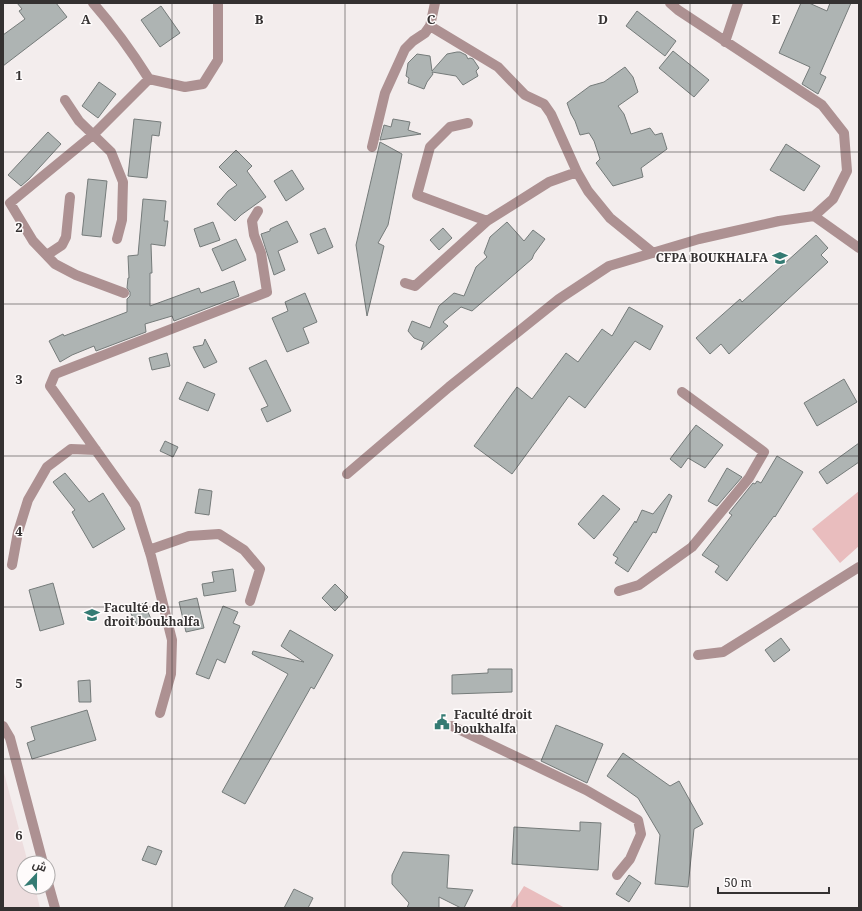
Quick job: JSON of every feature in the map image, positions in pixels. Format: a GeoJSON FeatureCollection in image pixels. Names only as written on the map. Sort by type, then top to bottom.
{"type":"FeatureCollection","features":[{"type":"Feature","properties":{"kind":"street"},"geometry":{"type":"LineString","coordinates":[[93,3],[131,50],[149,79],[185,87],[203,84],[218,60],[218,3]]}},
{"type":"Feature","properties":{"kind":"street"},"geometry":{"type":"LineString","coordinates":[[372,147],[385,93],[405,49],[413,41],[425,34],[430,26],[435,3]]}},
{"type":"Feature","properties":{"kind":"street"},"geometry":{"type":"LineString","coordinates":[[347,474],[450,387],[559,299],[609,266],[698,239],[779,221],[814,216],[833,199],[847,171],[844,132],[822,105],[725,42],[670,3]]}},
{"type":"Feature","properties":{"kind":"street"},"geometry":{"type":"LineString","coordinates":[[725,42],[738,3]]}},
{"type":"Feature","properties":{"kind":"street"},"geometry":{"type":"LineString","coordinates":[[430,26],[498,67],[525,96],[544,104],[551,114],[577,172],[588,191],[610,218],[653,253]]}},
{"type":"Feature","properties":{"kind":"street"},"geometry":{"type":"LineString","coordinates":[[124,293],[76,275],[55,264],[33,241],[5,203],[94,134],[149,79]]}},
{"type":"Feature","properties":{"kind":"street"},"geometry":{"type":"LineString","coordinates":[[65,100],[79,121],[111,152],[123,182],[122,220],[117,239]]}},
{"type":"Feature","properties":{"kind":"street"},"geometry":{"type":"LineString","coordinates":[[468,123],[450,127],[430,147],[417,195],[487,221]]}},
{"type":"Feature","properties":{"kind":"street"},"geometry":{"type":"LineString","coordinates":[[405,283],[415,286],[487,221],[549,182],[577,172]]}},
{"type":"Feature","properties":{"kind":"street"},"geometry":{"type":"LineString","coordinates":[[47,255],[62,245],[66,237],[70,197]]}},
{"type":"Feature","properties":{"kind":"street"},"geometry":{"type":"LineString","coordinates":[[160,713],[171,674],[172,640],[149,550],[135,505],[50,386],[55,374],[267,292],[261,253],[254,235],[252,221],[258,211]]}},
{"type":"Feature","properties":{"kind":"street"},"geometry":{"type":"LineString","coordinates":[[814,216],[859,248]]}},
{"type":"Feature","properties":{"kind":"street"},"geometry":{"type":"LineString","coordinates":[[619,591],[639,585],[692,547],[749,478],[764,452],[682,392]]}},
{"type":"Feature","properties":{"kind":"street"},"geometry":{"type":"LineString","coordinates":[[12,565],[18,532],[28,500],[48,467],[71,450],[96,450]]}},
{"type":"Feature","properties":{"kind":"street"},"geometry":{"type":"LineString","coordinates":[[149,550],[189,536],[218,534],[244,550],[260,569],[250,601]]}},
{"type":"Feature","properties":{"kind":"street"},"geometry":{"type":"LineString","coordinates":[[698,655],[723,652],[859,566]]}},
{"type":"Feature","properties":{"kind":"street"},"geometry":{"type":"LineString","coordinates":[[3,726],[10,738],[41,855]]}},
{"type":"Feature","properties":{"kind":"street"},"geometry":{"type":"LineString","coordinates":[[452,726],[586,790],[638,820],[641,834],[630,859],[617,875]]}},
{"type":"Feature","properties":{"kind":"street"},"geometry":{"type":"LineString","coordinates":[[51,895],[55,908]]}},
{"type":"Feature","properties":{"kind":"shaded area"},"geometry":{"type":"Polygon","coordinates":[[[859,491],[859,546],[840,563],[812,529],[859,491]]]}},
{"type":"Feature","properties":{"kind":"shaded area"},"geometry":{"type":"Polygon","coordinates":[[[3,769],[26,855],[16,855],[16,895],[37,895],[40,908],[3,908],[3,769]]]}},
{"type":"Feature","properties":{"kind":"shaded area"},"geometry":{"type":"Polygon","coordinates":[[[524,886],[565,908],[510,908],[524,886]]]}},
{"type":"Feature","properties":{"kind":"building"},"geometry":{"type":"Polygon","coordinates":[[[17,3],[56,3],[67,17],[3,66],[3,35],[25,19],[19,11],[22,9],[17,3]]]}},
{"type":"Feature","properties":{"kind":"building"},"geometry":{"type":"Polygon","coordinates":[[[801,3],[809,3],[827,11],[830,3],[851,3],[820,74],[826,77],[818,94],[802,84],[810,67],[779,53],[801,3]]]}},
{"type":"Feature","properties":{"kind":"building"},"geometry":{"type":"Polygon","coordinates":[[[161,6],[180,33],[160,47],[141,20],[161,6]]]}},
{"type":"Feature","properties":{"kind":"building"},"geometry":{"type":"Polygon","coordinates":[[[637,11],[676,41],[665,56],[626,26],[637,11]]]}},
{"type":"Feature","properties":{"kind":"building"},"geometry":{"type":"Polygon","coordinates":[[[673,51],[709,80],[694,97],[659,68],[673,51]]]}},
{"type":"Feature","properties":{"kind":"building"},"geometry":{"type":"Polygon","coordinates":[[[457,52],[466,55],[468,59],[473,59],[479,68],[476,71],[478,76],[463,85],[456,76],[432,72],[433,74],[424,89],[408,83],[409,78],[406,76],[408,63],[417,54],[430,56],[432,71],[447,54],[457,52]]]}},
{"type":"Feature","properties":{"kind":"building"},"geometry":{"type":"Polygon","coordinates":[[[625,67],[633,77],[638,92],[618,106],[624,114],[631,134],[650,128],[655,135],[662,133],[667,149],[641,168],[643,177],[613,186],[596,163],[600,159],[594,141],[589,133],[580,135],[567,103],[590,86],[604,82],[625,67]]]}},
{"type":"Feature","properties":{"kind":"building"},"geometry":{"type":"Polygon","coordinates":[[[99,82],[116,94],[98,118],[82,106],[99,82]]]}},
{"type":"Feature","properties":{"kind":"building"},"geometry":{"type":"Polygon","coordinates":[[[134,119],[161,122],[159,136],[152,135],[147,178],[128,176],[134,119]]]}},
{"type":"Feature","properties":{"kind":"building"},"geometry":{"type":"Polygon","coordinates":[[[393,119],[410,122],[408,130],[421,134],[380,140],[384,125],[391,127],[393,119]]]}},
{"type":"Feature","properties":{"kind":"building"},"geometry":{"type":"Polygon","coordinates":[[[48,132],[61,144],[21,186],[8,175],[48,132]]]}},
{"type":"Feature","properties":{"kind":"building"},"geometry":{"type":"Polygon","coordinates":[[[380,142],[402,154],[388,225],[378,243],[384,246],[367,316],[356,245],[380,142]]]}},
{"type":"Feature","properties":{"kind":"building"},"geometry":{"type":"Polygon","coordinates":[[[786,144],[820,166],[804,191],[770,170],[786,144]]]}},
{"type":"Feature","properties":{"kind":"building"},"geometry":{"type":"Polygon","coordinates":[[[236,150],[252,166],[247,171],[266,197],[235,221],[217,204],[228,191],[237,185],[219,167],[236,150]]]}},
{"type":"Feature","properties":{"kind":"building"},"geometry":{"type":"Polygon","coordinates":[[[292,170],[304,189],[286,201],[274,181],[292,170]]]}},
{"type":"Feature","properties":{"kind":"building"},"geometry":{"type":"Polygon","coordinates":[[[88,179],[107,181],[101,237],[82,235],[88,179]]]}},
{"type":"Feature","properties":{"kind":"building"},"geometry":{"type":"Polygon","coordinates":[[[143,199],[166,201],[164,221],[168,221],[165,246],[151,244],[152,273],[150,273],[150,306],[199,288],[201,293],[234,281],[239,296],[174,321],[172,316],[145,324],[146,332],[96,351],[94,346],[72,355],[60,362],[49,341],[63,334],[64,336],[127,312],[127,299],[130,296],[130,292],[127,288],[129,278],[128,256],[138,255],[143,199]]]}},
{"type":"Feature","properties":{"kind":"building"},"geometry":{"type":"Polygon","coordinates":[[[287,221],[298,242],[278,251],[285,270],[274,275],[261,234],[270,231],[270,229],[287,221]]]}},
{"type":"Feature","properties":{"kind":"building"},"geometry":{"type":"Polygon","coordinates":[[[213,222],[220,240],[200,247],[194,229],[213,222]]]}},
{"type":"Feature","properties":{"kind":"building"},"geometry":{"type":"Polygon","coordinates":[[[507,222],[524,241],[533,230],[545,239],[532,259],[472,311],[461,307],[443,322],[448,326],[421,350],[424,342],[414,338],[408,331],[412,321],[430,328],[439,306],[454,293],[464,296],[476,267],[487,257],[484,253],[490,237],[507,222]]]}},
{"type":"Feature","properties":{"kind":"building"},"geometry":{"type":"Polygon","coordinates":[[[325,228],[333,247],[318,254],[310,234],[325,228]]]}},
{"type":"Feature","properties":{"kind":"building"},"geometry":{"type":"Polygon","coordinates":[[[443,228],[452,238],[439,250],[430,240],[443,228]]]}},
{"type":"Feature","properties":{"kind":"building"},"geometry":{"type":"Polygon","coordinates":[[[816,235],[828,248],[821,255],[828,262],[729,354],[721,344],[710,354],[696,338],[740,299],[742,302],[816,235]]]}},
{"type":"Feature","properties":{"kind":"building"},"geometry":{"type":"Polygon","coordinates":[[[236,239],[246,260],[222,271],[212,249],[236,239]]]}},
{"type":"Feature","properties":{"kind":"building"},"geometry":{"type":"Polygon","coordinates":[[[305,293],[317,322],[303,328],[309,343],[287,352],[272,318],[288,311],[285,302],[305,293]]]}},
{"type":"Feature","properties":{"kind":"building"},"geometry":{"type":"Polygon","coordinates":[[[629,307],[663,326],[650,350],[635,341],[585,408],[569,396],[512,474],[474,446],[517,387],[532,399],[566,353],[578,362],[602,329],[612,336],[629,307]]]}},
{"type":"Feature","properties":{"kind":"building"},"geometry":{"type":"Polygon","coordinates":[[[205,339],[217,362],[204,368],[193,347],[203,345],[205,339]]]}},
{"type":"Feature","properties":{"kind":"building"},"geometry":{"type":"Polygon","coordinates":[[[167,353],[170,366],[152,370],[149,358],[167,353]]]}},
{"type":"Feature","properties":{"kind":"building"},"geometry":{"type":"Polygon","coordinates":[[[266,360],[291,411],[267,422],[261,409],[268,406],[249,368],[266,360]]]}},
{"type":"Feature","properties":{"kind":"building"},"geometry":{"type":"Polygon","coordinates":[[[844,379],[857,402],[817,426],[804,403],[844,379]]]}},
{"type":"Feature","properties":{"kind":"building"},"geometry":{"type":"Polygon","coordinates":[[[187,382],[215,394],[208,411],[179,399],[187,382]]]}},
{"type":"Feature","properties":{"kind":"building"},"geometry":{"type":"Polygon","coordinates":[[[696,425],[723,445],[705,468],[688,458],[681,468],[670,459],[696,425]]]}},
{"type":"Feature","properties":{"kind":"building"},"geometry":{"type":"Polygon","coordinates":[[[165,441],[178,447],[173,457],[160,451],[165,441]]]}},
{"type":"Feature","properties":{"kind":"building"},"geometry":{"type":"Polygon","coordinates":[[[859,443],[859,462],[827,484],[819,472],[859,443]]]}},
{"type":"Feature","properties":{"kind":"building"},"geometry":{"type":"Polygon","coordinates":[[[777,456],[803,472],[775,517],[774,516],[727,581],[715,572],[719,566],[702,555],[732,515],[729,513],[753,483],[755,484],[757,481],[761,483],[777,456]]]}},
{"type":"Feature","properties":{"kind":"building"},"geometry":{"type":"Polygon","coordinates":[[[727,468],[742,477],[717,506],[708,501],[727,468]]]}},
{"type":"Feature","properties":{"kind":"building"},"geometry":{"type":"Polygon","coordinates":[[[65,473],[89,502],[103,493],[125,529],[93,548],[72,512],[75,510],[53,482],[65,473]]]}},
{"type":"Feature","properties":{"kind":"building"},"geometry":{"type":"Polygon","coordinates":[[[199,489],[212,491],[209,515],[195,513],[199,489]]]}},
{"type":"Feature","properties":{"kind":"building"},"geometry":{"type":"Polygon","coordinates":[[[669,494],[672,496],[656,533],[653,532],[628,572],[615,563],[618,558],[613,555],[635,521],[636,523],[642,510],[653,514],[669,494]]]}},
{"type":"Feature","properties":{"kind":"building"},"geometry":{"type":"Polygon","coordinates":[[[603,495],[620,509],[594,539],[578,524],[603,495]]]}},
{"type":"Feature","properties":{"kind":"building"},"geometry":{"type":"Polygon","coordinates":[[[233,569],[236,591],[204,596],[202,584],[214,582],[212,572],[233,569]]]}},
{"type":"Feature","properties":{"kind":"building"},"geometry":{"type":"Polygon","coordinates":[[[53,583],[64,624],[40,631],[29,590],[53,583]]]}},
{"type":"Feature","properties":{"kind":"building"},"geometry":{"type":"Polygon","coordinates":[[[335,584],[348,597],[335,611],[322,598],[335,584]]]}},
{"type":"Feature","properties":{"kind":"building"},"geometry":{"type":"Polygon","coordinates":[[[197,598],[204,628],[186,632],[179,602],[197,598]]]}},
{"type":"Feature","properties":{"kind":"building"},"geometry":{"type":"Polygon","coordinates":[[[144,603],[151,619],[137,625],[129,610],[144,603]]]}},
{"type":"Feature","properties":{"kind":"building"},"geometry":{"type":"Polygon","coordinates":[[[223,606],[238,612],[233,623],[240,626],[225,663],[217,659],[209,679],[196,674],[223,606]]]}},
{"type":"Feature","properties":{"kind":"building"},"geometry":{"type":"Polygon","coordinates":[[[290,630],[333,655],[314,689],[311,687],[245,804],[222,792],[288,674],[252,654],[253,651],[304,662],[281,646],[290,630]]]}},
{"type":"Feature","properties":{"kind":"building"},"geometry":{"type":"Polygon","coordinates":[[[781,638],[790,650],[774,662],[765,650],[781,638]]]}},
{"type":"Feature","properties":{"kind":"building"},"geometry":{"type":"Polygon","coordinates":[[[488,669],[512,669],[512,692],[452,694],[452,675],[488,673],[488,669]]]}},
{"type":"Feature","properties":{"kind":"building"},"geometry":{"type":"Polygon","coordinates":[[[90,680],[91,702],[79,702],[78,681],[90,680]]]}},
{"type":"Feature","properties":{"kind":"building"},"geometry":{"type":"Polygon","coordinates":[[[87,710],[96,740],[32,759],[27,743],[35,740],[31,727],[87,710]]]}},
{"type":"Feature","properties":{"kind":"building"},"geometry":{"type":"Polygon","coordinates":[[[556,725],[603,744],[587,783],[541,761],[556,725]]]}},
{"type":"Feature","properties":{"kind":"building"},"geometry":{"type":"Polygon","coordinates":[[[623,753],[670,786],[679,781],[703,824],[694,829],[688,887],[655,884],[660,835],[638,798],[607,776],[623,753]]]}},
{"type":"Feature","properties":{"kind":"building"},"geometry":{"type":"Polygon","coordinates":[[[580,822],[601,823],[598,870],[512,864],[514,827],[580,831],[580,822]]]}},
{"type":"Feature","properties":{"kind":"building"},"geometry":{"type":"Polygon","coordinates":[[[148,846],[162,851],[156,865],[142,860],[148,846]]]}},
{"type":"Feature","properties":{"kind":"building"},"geometry":{"type":"Polygon","coordinates":[[[403,852],[449,855],[447,888],[473,890],[464,908],[461,908],[439,897],[439,908],[407,908],[409,903],[392,884],[392,875],[403,852]]]}},
{"type":"Feature","properties":{"kind":"building"},"geometry":{"type":"Polygon","coordinates":[[[629,875],[641,883],[629,902],[616,894],[629,875]]]}},
{"type":"Feature","properties":{"kind":"building"},"geometry":{"type":"Polygon","coordinates":[[[294,889],[313,898],[308,908],[284,908],[294,889]]]}},
{"type":"Feature","properties":{"kind":"place","name":"CFPA BOUKHALFA"},"geometry":{"type":"Point","coordinates":[780,258]}},
{"type":"Feature","properties":{"kind":"place","name":"Faculté de droit boukhalfa"},"geometry":{"type":"Point","coordinates":[92,615]}},
{"type":"Feature","properties":{"kind":"place","name":"Faculté droit boukhalfa"},"geometry":{"type":"Point","coordinates":[442,722]}}]}
